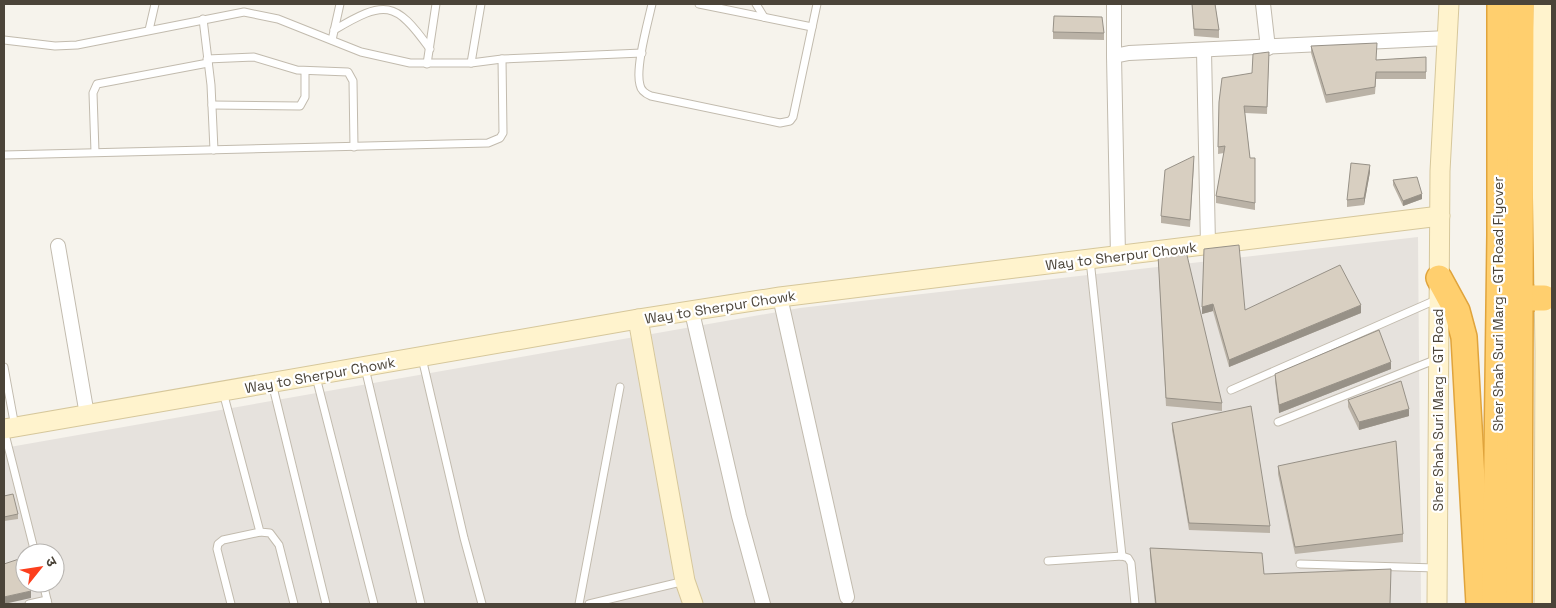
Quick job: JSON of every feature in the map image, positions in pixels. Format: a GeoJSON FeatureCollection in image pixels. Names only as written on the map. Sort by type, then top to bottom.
{"type":"FeatureCollection","features":[{"type":"Feature","properties":{"kind":"highway","name":"Sher Shah Suri Marg - GT Road Flyover"},"geometry":{"type":"LineString","coordinates":[[1495,604],[1500,4]]}},
{"type":"Feature","properties":{"kind":"highway","name":"Sher Shah Suri Marg - GT Road Flyover"},"geometry":{"type":"LineString","coordinates":[[1519,604],[1539,301],[1521,4]]}},
{"type":"Feature","properties":{"kind":"highway"},"geometry":{"type":"LineString","coordinates":[[1439,288],[1458,311],[1464,337],[1479,604]]}},
{"type":"Feature","properties":{"kind":"street"},"geometry":{"type":"LineString","coordinates":[[1114,4],[1118,256]]}},
{"type":"Feature","properties":{"kind":"street"},"geometry":{"type":"LineString","coordinates":[[1263,4],[1268,48]]}},
{"type":"Feature","properties":{"kind":"street","name":"Sher Shah Suri Marg - GT Road"},"geometry":{"type":"LineString","coordinates":[[1437,604],[1437,359],[1440,171],[1449,4]]}},
{"type":"Feature","properties":{"kind":"street"},"geometry":{"type":"LineString","coordinates":[[1544,4],[1539,301],[1545,351],[1544,604]]}},
{"type":"Feature","properties":{"kind":"street"},"geometry":{"type":"LineString","coordinates":[[1114,56],[1129,53],[1268,48],[1448,38]]}},
{"type":"Feature","properties":{"kind":"street"},"geometry":{"type":"LineString","coordinates":[[1204,51],[1208,245]]}},
{"type":"Feature","properties":{"kind":"street","name":"Way to Sherpur Chowk"},"geometry":{"type":"LineString","coordinates":[[8,429],[638,319],[780,297],[1440,216]]}},
{"type":"Feature","properties":{"kind":"street"},"geometry":{"type":"LineString","coordinates":[[58,246],[87,415]]}},
{"type":"Feature","properties":{"kind":"street"},"geometry":{"type":"LineString","coordinates":[[780,297],[846,597]]}},
{"type":"Feature","properties":{"kind":"street"},"geometry":{"type":"LineString","coordinates":[[692,312],[739,516],[763,604]]}},
{"type":"Feature","properties":{"kind":"street"},"geometry":{"type":"LineString","coordinates":[[638,319],[686,581],[693,604]]}},
{"type":"Feature","properties":{"kind":"lane"},"geometry":{"type":"LineString","coordinates":[[150,30],[154,4]]}},
{"type":"Feature","properties":{"kind":"lane"},"geometry":{"type":"LineString","coordinates":[[332,40],[340,4]]}},
{"type":"Feature","properties":{"kind":"lane"},"geometry":{"type":"LineString","coordinates":[[427,64],[436,4]]}},
{"type":"Feature","properties":{"kind":"lane"},"geometry":{"type":"LineString","coordinates":[[471,62],[481,4]]}},
{"type":"Feature","properties":{"kind":"lane"},"geometry":{"type":"LineString","coordinates":[[652,4],[642,53],[640,86],[643,91],[651,96],[785,122],[793,117],[817,4]]}},
{"type":"Feature","properties":{"kind":"lane"},"geometry":{"type":"LineString","coordinates":[[698,4],[812,27]]}},
{"type":"Feature","properties":{"kind":"lane"},"geometry":{"type":"LineString","coordinates":[[756,4],[764,17]]}},
{"type":"Feature","properties":{"kind":"lane"},"geometry":{"type":"LineString","coordinates":[[334,30],[368,11],[392,9],[410,22],[430,49]]}},
{"type":"Feature","properties":{"kind":"lane"},"geometry":{"type":"LineString","coordinates":[[4,40],[44,45],[70,45],[234,13],[257,13],[361,52],[391,60],[427,64],[642,53]]}},
{"type":"Feature","properties":{"kind":"lane"},"geometry":{"type":"LineString","coordinates":[[203,19],[212,105],[214,150]]}},
{"type":"Feature","properties":{"kind":"lane"},"geometry":{"type":"LineString","coordinates":[[96,152],[93,93],[97,84],[208,61],[254,57],[287,68],[305,71],[343,70],[352,76],[354,147]]}},
{"type":"Feature","properties":{"kind":"lane"},"geometry":{"type":"LineString","coordinates":[[4,155],[475,144],[496,140],[503,133],[502,59]]}},
{"type":"Feature","properties":{"kind":"lane"},"geometry":{"type":"LineString","coordinates":[[212,105],[300,106],[304,97],[305,71]]}},
{"type":"Feature","properties":{"kind":"lane"},"geometry":{"type":"LineString","coordinates":[[1541,105],[1552,158]]}},
{"type":"Feature","properties":{"kind":"lane"},"geometry":{"type":"LineString","coordinates":[[1090,260],[1122,556]]}},
{"type":"Feature","properties":{"kind":"lane"},"geometry":{"type":"LineString","coordinates":[[1231,390],[1439,288]]}},
{"type":"Feature","properties":{"kind":"lane"},"geometry":{"type":"LineString","coordinates":[[422,358],[464,538],[482,604]]}},
{"type":"Feature","properties":{"kind":"lane"},"geometry":{"type":"LineString","coordinates":[[1278,422],[1437,359]]}},
{"type":"Feature","properties":{"kind":"lane"},"geometry":{"type":"LineString","coordinates":[[4,367],[8,429],[33,543]]}},
{"type":"Feature","properties":{"kind":"lane"},"geometry":{"type":"LineString","coordinates":[[364,367],[422,604]]}},
{"type":"Feature","properties":{"kind":"lane"},"geometry":{"type":"LineString","coordinates":[[315,376],[374,604]]}},
{"type":"Feature","properties":{"kind":"lane"},"geometry":{"type":"LineString","coordinates":[[272,383],[326,604]]}},
{"type":"Feature","properties":{"kind":"lane"},"geometry":{"type":"LineString","coordinates":[[579,604],[620,387]]}},
{"type":"Feature","properties":{"kind":"lane"},"geometry":{"type":"LineString","coordinates":[[223,392],[260,532]]}},
{"type":"Feature","properties":{"kind":"lane"},"geometry":{"type":"LineString","coordinates":[[231,604],[218,544],[223,540],[260,532],[270,533],[280,545],[294,604]]}},
{"type":"Feature","properties":{"kind":"lane"},"geometry":{"type":"LineString","coordinates":[[1048,561],[1122,556],[1128,558],[1131,563],[1135,604]]}},
{"type":"Feature","properties":{"kind":"lane"},"geometry":{"type":"LineString","coordinates":[[1300,564],[1437,568]]}},
{"type":"Feature","properties":{"kind":"lane"},"geometry":{"type":"LineString","coordinates":[[589,604],[686,581]]}},
{"type":"Feature","properties":{"kind":"lane"},"geometry":{"type":"LineString","coordinates":[[29,604],[48,602]]}},
{"type":"Feature","properties":{"kind":"shaded area"},"geometry":{"type":"Polygon","coordinates":[[[1418,237],[1421,604],[4,604],[4,448],[800,308],[1418,237]]]}},
{"type":"Feature","properties":{"kind":"building"},"geometry":{"type":"Polygon","coordinates":[[[1192,4],[1215,4],[1219,30],[1194,29],[1192,4]]]}},
{"type":"Feature","properties":{"kind":"building"},"geometry":{"type":"Polygon","coordinates":[[[1054,16],[1102,17],[1104,33],[1053,32],[1054,16]]]}},
{"type":"Feature","properties":{"kind":"building"},"geometry":{"type":"Polygon","coordinates":[[[1377,43],[1376,60],[1426,57],[1426,72],[1376,72],[1375,87],[1326,95],[1311,46],[1377,43]]]}},
{"type":"Feature","properties":{"kind":"building"},"geometry":{"type":"Polygon","coordinates":[[[1269,52],[1267,107],[1244,106],[1250,158],[1255,158],[1255,203],[1216,196],[1225,146],[1218,147],[1219,102],[1222,78],[1252,73],[1253,54],[1269,52]]]}},
{"type":"Feature","properties":{"kind":"building"},"geometry":{"type":"Polygon","coordinates":[[[1194,156],[1190,220],[1161,216],[1165,170],[1194,156]]]}},
{"type":"Feature","properties":{"kind":"building"},"geometry":{"type":"Polygon","coordinates":[[[1351,163],[1370,165],[1364,198],[1347,200],[1351,163]]]}},
{"type":"Feature","properties":{"kind":"building"},"geometry":{"type":"Polygon","coordinates":[[[1417,177],[1422,194],[1403,201],[1393,180],[1417,177]]]}},
{"type":"Feature","properties":{"kind":"building"},"geometry":{"type":"Polygon","coordinates":[[[1239,245],[1245,310],[1340,265],[1361,305],[1229,360],[1213,304],[1202,307],[1204,249],[1239,245]]]}},
{"type":"Feature","properties":{"kind":"building"},"geometry":{"type":"Polygon","coordinates":[[[1186,251],[1222,403],[1166,398],[1158,255],[1186,251]]]}},
{"type":"Feature","properties":{"kind":"building"},"geometry":{"type":"Polygon","coordinates":[[[1379,330],[1391,362],[1279,405],[1275,374],[1379,330]]]}},
{"type":"Feature","properties":{"kind":"building"},"geometry":{"type":"Polygon","coordinates":[[[1401,381],[1409,409],[1359,422],[1348,400],[1401,381]]]}},
{"type":"Feature","properties":{"kind":"building"},"geometry":{"type":"Polygon","coordinates":[[[1251,406],[1270,526],[1189,523],[1172,423],[1251,406]]]}},
{"type":"Feature","properties":{"kind":"building"},"geometry":{"type":"Polygon","coordinates":[[[1396,441],[1403,534],[1295,547],[1278,466],[1396,441]]]}},
{"type":"Feature","properties":{"kind":"building"},"geometry":{"type":"Polygon","coordinates":[[[13,494],[18,514],[4,517],[4,496],[13,494]]]}},
{"type":"Feature","properties":{"kind":"building"},"geometry":{"type":"Polygon","coordinates":[[[1150,548],[1262,553],[1264,574],[1391,569],[1390,604],[1156,604],[1150,548]]]}},
{"type":"Feature","properties":{"kind":"building"},"geometry":{"type":"Polygon","coordinates":[[[15,560],[15,593],[22,593],[4,597],[4,564],[15,560]]]}}]}
